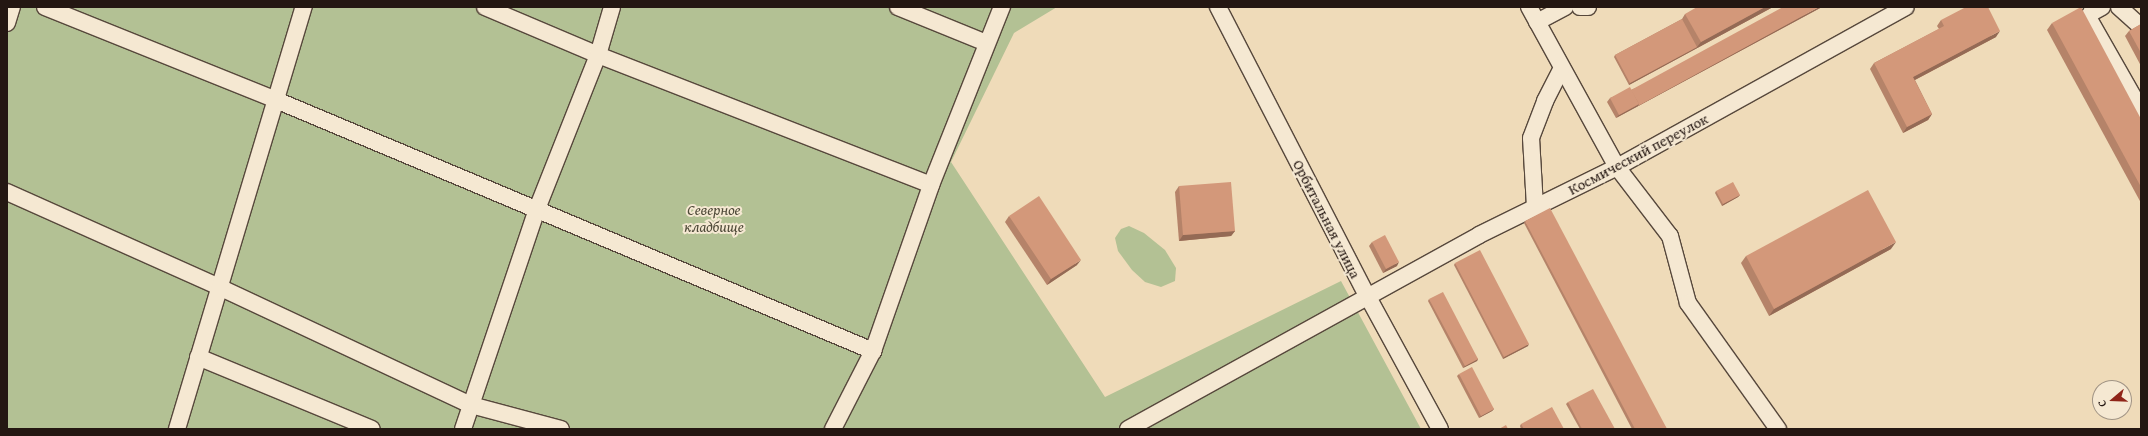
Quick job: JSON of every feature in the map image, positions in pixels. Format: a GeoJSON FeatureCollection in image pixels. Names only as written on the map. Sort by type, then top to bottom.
{"type":"FeatureCollection","features":[{"type":"Feature","properties":{"kind":"street"},"geometry":{"type":"LineString","coordinates":[[7,23],[12,7]]}},
{"type":"Feature","properties":{"kind":"street"},"geometry":{"type":"LineString","coordinates":[[45,7],[276,100],[873,351]]}},
{"type":"Feature","properties":{"kind":"street"},"geometry":{"type":"LineString","coordinates":[[177,429],[304,7]]}},
{"type":"Feature","properties":{"kind":"street"},"geometry":{"type":"LineString","coordinates":[[485,7],[598,54],[931,185]]}},
{"type":"Feature","properties":{"kind":"street"},"geometry":{"type":"LineString","coordinates":[[463,429],[537,209],[598,54],[612,7]]}},
{"type":"Feature","properties":{"kind":"street"},"geometry":{"type":"LineString","coordinates":[[898,7],[986,43]]}},
{"type":"Feature","properties":{"kind":"street"},"geometry":{"type":"LineString","coordinates":[[833,429],[873,351],[931,185],[986,43],[1002,7]]}},
{"type":"Feature","properties":{"kind":"street","name":"Орбитальная улица"},"geometry":{"type":"LineString","coordinates":[[1218,7],[1368,297],[1440,429]]}},
{"type":"Feature","properties":{"kind":"street"},"geometry":{"type":"LineString","coordinates":[[1529,7],[1617,167],[1670,236],[1688,303],[1778,429]]}},
{"type":"Feature","properties":{"kind":"street"},"geometry":{"type":"LineString","coordinates":[[1537,22],[1564,7]]}},
{"type":"Feature","properties":{"kind":"street"},"geometry":{"type":"LineString","coordinates":[[1580,7],[1588,7]]}},
{"type":"Feature","properties":{"kind":"street","name":"Космический переулок"},"geometry":{"type":"LineString","coordinates":[[1128,429],[1479,234],[1617,167],[1906,7]]}},
{"type":"Feature","properties":{"kind":"street"},"geometry":{"type":"LineString","coordinates":[[2102,7],[2091,13],[2089,19],[2141,110]]}},
{"type":"Feature","properties":{"kind":"street"},"geometry":{"type":"LineString","coordinates":[[2119,7],[2141,27]]}},
{"type":"Feature","properties":{"kind":"street"},"geometry":{"type":"LineString","coordinates":[[1535,207],[1531,138],[1545,101],[1562,68]]}},
{"type":"Feature","properties":{"kind":"street"},"geometry":{"type":"LineString","coordinates":[[7,192],[219,287],[471,405],[561,429]]}},
{"type":"Feature","properties":{"kind":"street"},"geometry":{"type":"LineString","coordinates":[[198,357],[372,429]]}},
{"type":"Feature","properties":{"kind":"green space","name":"Северное кладбище"},"geometry":{"type":"Polygon","coordinates":[[[7,7],[1057,7],[1014,33],[951,162],[1105,397],[1341,281],[1421,429],[7,429],[7,7]]]}},
{"type":"Feature","properties":{"kind":"green space"},"geometry":{"type":"Polygon","coordinates":[[[1129,226],[1144,233],[1165,250],[1176,268],[1175,281],[1161,287],[1145,282],[1132,270],[1118,251],[1115,238],[1121,229],[1129,226]]]}},
{"type":"Feature","properties":{"kind":"building"},"geometry":{"type":"Polygon","coordinates":[[[1697,7],[1765,7],[1701,42],[1685,14],[1697,7]]]}},
{"type":"Feature","properties":{"kind":"building"},"geometry":{"type":"Polygon","coordinates":[[[1783,7],[1819,7],[1638,106],[1639,104],[1631,90],[1783,7]]]}},
{"type":"Feature","properties":{"kind":"building"},"geometry":{"type":"Polygon","coordinates":[[[1966,7],[1988,7],[2000,31],[1913,77],[1932,114],[1907,127],[1874,63],[1944,26],[1941,20],[1966,7]]]}},
{"type":"Feature","properties":{"kind":"building"},"geometry":{"type":"Polygon","coordinates":[[[2081,7],[2141,119],[2141,187],[2052,23],[2081,7]]]}},
{"type":"Feature","properties":{"kind":"building"},"geometry":{"type":"Polygon","coordinates":[[[1682,19],[1697,47],[1630,83],[1615,55],[1682,19]]]}},
{"type":"Feature","properties":{"kind":"building"},"geometry":{"type":"Polygon","coordinates":[[[2141,24],[2141,53],[2129,31],[2141,24]]]}},
{"type":"Feature","properties":{"kind":"building"},"geometry":{"type":"Polygon","coordinates":[[[1630,87],[1639,104],[1619,115],[1610,98],[1630,87]]]}},
{"type":"Feature","properties":{"kind":"building"},"geometry":{"type":"Polygon","coordinates":[[[1231,182],[1235,231],[1183,235],[1179,186],[1231,182]]]}},
{"type":"Feature","properties":{"kind":"building"},"geometry":{"type":"Polygon","coordinates":[[[1733,182],[1740,195],[1723,204],[1716,191],[1733,182]]]}},
{"type":"Feature","properties":{"kind":"building"},"geometry":{"type":"Polygon","coordinates":[[[1868,190],[1896,242],[1774,309],[1746,256],[1868,190]]]}},
{"type":"Feature","properties":{"kind":"building"},"geometry":{"type":"Polygon","coordinates":[[[1039,196],[1081,260],[1051,279],[1009,216],[1039,196]]]}},
{"type":"Feature","properties":{"kind":"building"},"geometry":{"type":"Polygon","coordinates":[[[1550,208],[1667,429],[1635,429],[1525,221],[1550,208]]]}},
{"type":"Feature","properties":{"kind":"building"},"geometry":{"type":"Polygon","coordinates":[[[1385,235],[1399,262],[1386,269],[1372,242],[1385,235]]]}},
{"type":"Feature","properties":{"kind":"building"},"geometry":{"type":"Polygon","coordinates":[[[1480,250],[1529,344],[1504,357],[1455,263],[1480,250]]]}},
{"type":"Feature","properties":{"kind":"building"},"geometry":{"type":"Polygon","coordinates":[[[1443,292],[1478,359],[1465,366],[1429,299],[1443,292]]]}},
{"type":"Feature","properties":{"kind":"building"},"geometry":{"type":"Polygon","coordinates":[[[1472,367],[1494,409],[1481,416],[1459,374],[1472,367]]]}},
{"type":"Feature","properties":{"kind":"building"},"geometry":{"type":"Polygon","coordinates":[[[1593,389],[1615,429],[1582,429],[1568,402],[1593,389]]]}},
{"type":"Feature","properties":{"kind":"building"},"geometry":{"type":"Polygon","coordinates":[[[1552,407],[1564,429],[1524,429],[1521,424],[1552,407]]]}},
{"type":"Feature","properties":{"kind":"building"},"geometry":{"type":"Polygon","coordinates":[[[1506,425],[1508,429],[1499,429],[1506,425]]]}}]}
